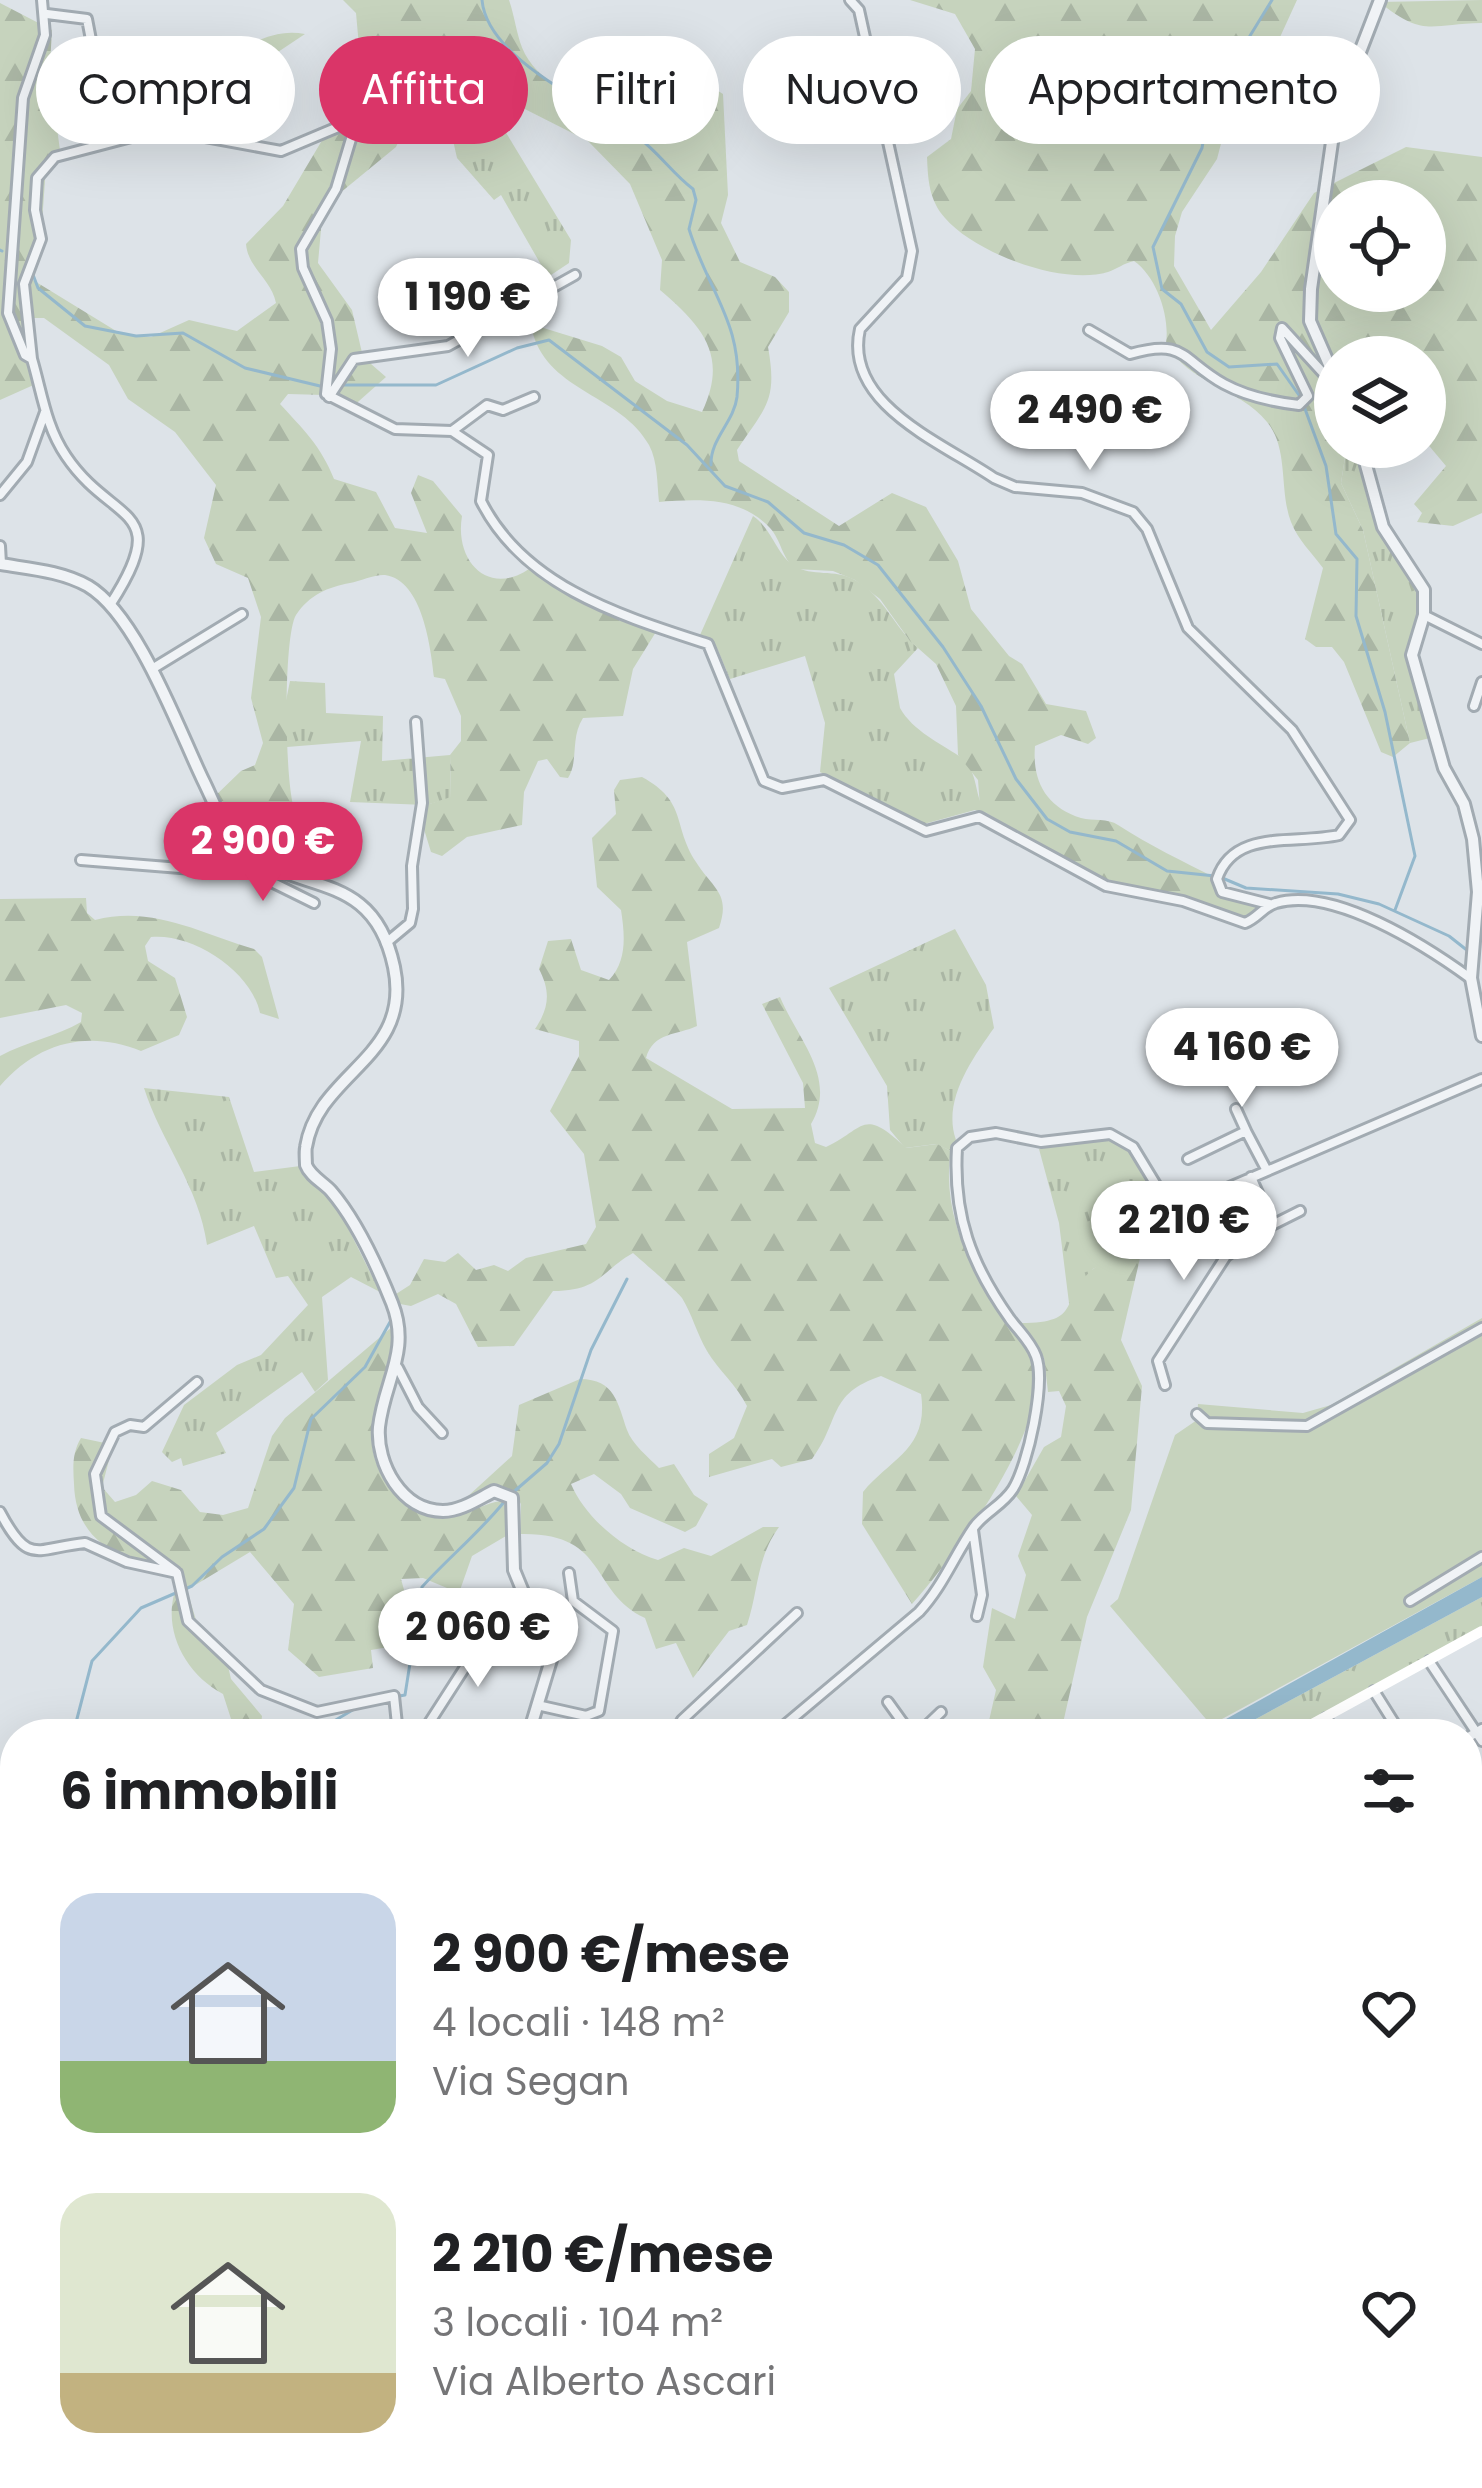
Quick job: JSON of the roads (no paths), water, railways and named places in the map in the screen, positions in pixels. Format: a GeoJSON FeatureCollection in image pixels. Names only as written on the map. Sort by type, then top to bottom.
{"type":"FeatureCollection","features":[{"type":"Feature","properties":{"kind":"main road"},"geometry":{"type":"LineString","coordinates":[[1326,1718],[1482,1631]]}},
{"type":"Feature","properties":{"kind":"street"},"geometry":{"type":"LineString","coordinates":[[32,359],[25,355],[8,313],[23,98],[47,14],[42,0]]}},
{"type":"Feature","properties":{"kind":"street"},"geometry":{"type":"LineString","coordinates":[[850,0],[859,10],[911,250],[907,278],[860,329],[858,372],[873,395],[994,478],[1015,487],[1082,493],[1133,512],[1147,530],[1188,628],[1292,730],[1350,820],[1339,835],[1248,844],[1234,851],[1217,879],[1222,892],[1270,904],[1306,901],[1370,919],[1418,941],[1471,978]]}},
{"type":"Feature","properties":{"kind":"street"},"geometry":{"type":"LineString","coordinates":[[1316,336],[1310,321],[1312,289],[1336,114],[1380,0]]}},
{"type":"Feature","properties":{"kind":"street"},"geometry":{"type":"LineString","coordinates":[[47,14],[87,19],[90,36]]}},
{"type":"Feature","properties":{"kind":"street"},"geometry":{"type":"LineString","coordinates":[[110,604],[132,572],[141,544],[132,518],[69,462],[45,410],[32,359],[24,284],[41,239],[35,210],[38,178],[55,157],[162,129],[281,152],[319,134]]}},
{"type":"Feature","properties":{"kind":"street"},"geometry":{"type":"LineString","coordinates":[[329,397],[327,321],[303,268],[301,249],[336,188],[347,144]]}},
{"type":"Feature","properties":{"kind":"street"},"geometry":{"type":"LineString","coordinates":[[329,397],[354,359],[448,346],[575,275]]}},
{"type":"Feature","properties":{"kind":"street"},"geometry":{"type":"LineString","coordinates":[[1089,330],[1130,354],[1168,346],[1186,352],[1203,372],[1269,402],[1303,404],[1309,396],[1280,338],[1282,328],[1314,361]]}},
{"type":"Feature","properties":{"kind":"street"},"geometry":{"type":"LineString","coordinates":[[329,397],[394,429],[452,431],[488,455],[482,501],[522,562],[610,610],[708,644],[720,661],[756,771],[774,788],[824,780],[926,831],[979,818],[1106,886],[1184,901],[1231,920],[1256,919],[1270,904]]}},
{"type":"Feature","properties":{"kind":"street"},"geometry":{"type":"LineString","coordinates":[[452,431],[487,405],[503,410],[534,398]]}},
{"type":"Feature","properties":{"kind":"street"},"geometry":{"type":"LineString","coordinates":[[0,495],[27,462],[45,410]]}},
{"type":"Feature","properties":{"kind":"street"},"geometry":{"type":"LineString","coordinates":[[1367,468],[1382,527],[1421,581],[1424,615],[1412,655],[1444,768],[1469,819],[1480,892],[1479,955],[1471,978],[1482,1036]]}},
{"type":"Feature","properties":{"kind":"street"},"geometry":{"type":"LineString","coordinates":[[0,546],[0,564],[60,574],[91,588],[110,604],[150,670],[229,832],[251,855],[356,901],[386,943],[396,981],[392,1027],[320,1114],[305,1148],[307,1166],[333,1193],[397,1318],[398,1368],[380,1424],[380,1450],[390,1478],[424,1508],[452,1510],[494,1491],[512,1498],[514,1570],[551,1660],[536,1719]]}},
{"type":"Feature","properties":{"kind":"street"},"geometry":{"type":"LineString","coordinates":[[150,670],[242,614]]}},
{"type":"Feature","properties":{"kind":"street"},"geometry":{"type":"LineString","coordinates":[[1424,615],[1482,644]]}},
{"type":"Feature","properties":{"kind":"street"},"geometry":{"type":"LineString","coordinates":[[1474,706],[1482,682]]}},
{"type":"Feature","properties":{"kind":"street"},"geometry":{"type":"LineString","coordinates":[[386,943],[410,923],[413,909],[412,866],[422,803],[416,722]]}},
{"type":"Feature","properties":{"kind":"street"},"geometry":{"type":"LineString","coordinates":[[81,860],[230,872],[251,855]]}},
{"type":"Feature","properties":{"kind":"street"},"geometry":{"type":"LineString","coordinates":[[241,867],[314,903]]}},
{"type":"Feature","properties":{"kind":"street"},"geometry":{"type":"LineString","coordinates":[[792,1719],[938,1591],[973,1528],[1015,1486],[1042,1394],[1035,1352],[966,1247],[954,1196],[957,1148],[970,1137],[996,1133],[1041,1142],[1110,1134],[1133,1148],[1167,1203],[1183,1207],[1482,1079]]}},
{"type":"Feature","properties":{"kind":"street"},"geometry":{"type":"LineString","coordinates":[[1236,1109],[1266,1169]]}},
{"type":"Feature","properties":{"kind":"street"},"geometry":{"type":"LineString","coordinates":[[1187,1159],[1246,1131]]}},
{"type":"Feature","properties":{"kind":"street"},"geometry":{"type":"LineString","coordinates":[[1251,1177],[1272,1225]]}},
{"type":"Feature","properties":{"kind":"street"},"geometry":{"type":"LineString","coordinates":[[1165,1385],[1158,1361],[1226,1256],[1300,1211]]}},
{"type":"Feature","properties":{"kind":"street"},"geometry":{"type":"LineString","coordinates":[[1197,1414],[1207,1423],[1307,1426],[1482,1328]]}},
{"type":"Feature","properties":{"kind":"street"},"geometry":{"type":"LineString","coordinates":[[398,1368],[418,1407],[442,1433]]}},
{"type":"Feature","properties":{"kind":"street"},"geometry":{"type":"LineString","coordinates":[[197,1382],[144,1426],[115,1432],[95,1474],[100,1516],[177,1573],[188,1621],[247,1681],[317,1712],[394,1696],[396,1719]]}},
{"type":"Feature","properties":{"kind":"street"},"geometry":{"type":"LineString","coordinates":[[0,1512],[13,1537],[33,1551],[46,1553],[85,1543],[127,1562],[177,1573]]}},
{"type":"Feature","properties":{"kind":"street"},"geometry":{"type":"LineString","coordinates":[[973,1528],[982,1595],[977,1616]]}},
{"type":"Feature","properties":{"kind":"street"},"geometry":{"type":"LineString","coordinates":[[1410,1601],[1482,1557]]}},
{"type":"Feature","properties":{"kind":"street"},"geometry":{"type":"LineString","coordinates":[[536,1705],[586,1716],[599,1711],[613,1631],[573,1601],[569,1573]]}},
{"type":"Feature","properties":{"kind":"street"},"geometry":{"type":"LineString","coordinates":[[683,1719],[797,1613]]}},
{"type":"Feature","properties":{"kind":"street"},"geometry":{"type":"LineString","coordinates":[[432,1719],[469,1661],[462,1641]]}},
{"type":"Feature","properties":{"kind":"street"},"geometry":{"type":"LineString","coordinates":[[1429,1661],[1467,1719]]}},
{"type":"Feature","properties":{"kind":"street"},"geometry":{"type":"LineString","coordinates":[[1374,1691],[1392,1719]]}},
{"type":"Feature","properties":{"kind":"street"},"geometry":{"type":"LineString","coordinates":[[888,1702],[902,1719]]}},
{"type":"Feature","properties":{"kind":"street"},"geometry":{"type":"LineString","coordinates":[[932,1719],[940,1712]]}},
{"type":"Feature","properties":{"kind":"water"},"geometry":{"type":"Polygon","coordinates":[[[1482,1577],[1482,1597],[1256,1719],[1226,1719],[1482,1577]]]}},
{"type":"Feature","properties":{"kind":"waterway"},"geometry":{"type":"LineString","coordinates":[[482,0],[488,22],[522,61],[639,138],[693,189],[696,200],[689,229],[730,328],[738,371],[735,406],[714,447],[711,465]]}},
{"type":"Feature","properties":{"kind":"waterway"},"geometry":{"type":"LineString","coordinates":[[1272,0],[1210,101],[1202,148],[1153,247],[1162,289],[1181,304],[1207,352],[1229,367],[1277,364],[1301,398],[1326,466],[1336,534],[1357,559],[1356,616],[1385,712],[1415,856],[1395,910]]}},
{"type":"Feature","properties":{"kind":"waterway"},"geometry":{"type":"LineString","coordinates":[[32,272],[38,288],[85,326],[136,336],[183,333],[245,368],[320,386]]}},
{"type":"Feature","properties":{"kind":"waterway"},"geometry":{"type":"LineString","coordinates":[[340,385],[436,385],[517,348],[549,340],[687,445],[725,486],[768,502],[804,533],[844,545],[878,565],[943,647],[981,706],[1016,779],[1047,819],[1070,832],[1116,841],[1167,871],[1215,876]]}},
{"type":"Feature","properties":{"kind":"waterway"},"geometry":{"type":"LineString","coordinates":[[1220,877],[1246,888],[1338,894],[1379,904],[1449,936],[1468,951]]}},
{"type":"Feature","properties":{"kind":"waterway"},"geometry":{"type":"LineString","coordinates":[[510,1495],[547,1463],[559,1444],[591,1350],[627,1279]]}},
{"type":"Feature","properties":{"kind":"waterway"},"geometry":{"type":"LineString","coordinates":[[77,1719],[92,1661],[141,1608],[192,1586],[222,1557],[264,1529],[294,1488],[311,1419],[365,1367],[390,1322]]}},
{"type":"Feature","properties":{"kind":"waterway"},"geometry":{"type":"LineString","coordinates":[[394,1697],[405,1695],[422,1587],[504,1502]]}},
{"type":"Feature","properties":{"kind":"waterway"},"geometry":{"type":"LineString","coordinates":[[337,1719],[356,1708]]}}]}
